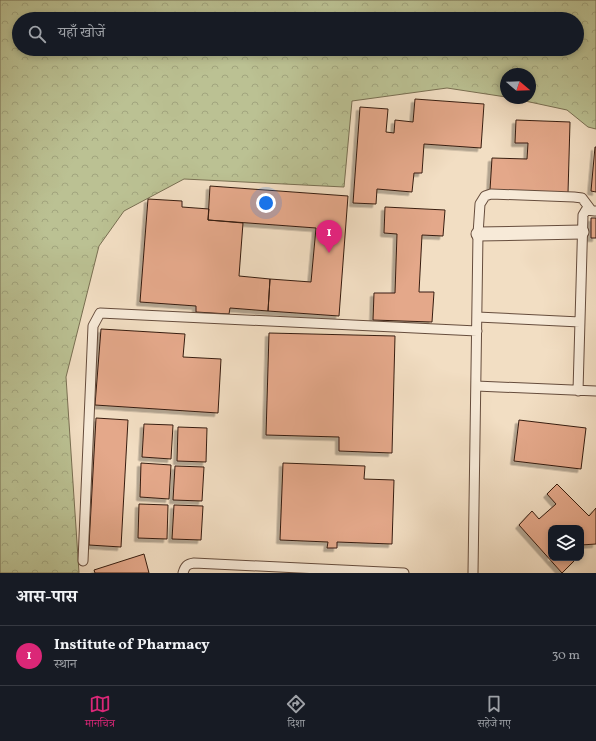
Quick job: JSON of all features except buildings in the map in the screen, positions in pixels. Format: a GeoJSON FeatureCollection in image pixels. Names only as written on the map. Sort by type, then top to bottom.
{"type":"FeatureCollection","features":[{"type":"Feature","properties":{"kind":"street"},"geometry":{"type":"LineString","coordinates":[[478,234],[582,232]]}},
{"type":"Feature","properties":{"kind":"lane"},"geometry":{"type":"LineString","coordinates":[[473,573],[478,234],[480,204],[485,196],[491,194],[574,197],[582,198],[594,211]]}},
{"type":"Feature","properties":{"kind":"lane"},"geometry":{"type":"LineString","coordinates":[[578,391],[583,215],[586,210],[594,211]]}},
{"type":"Feature","properties":{"kind":"lane"},"geometry":{"type":"LineString","coordinates":[[83,560],[93,326],[100,313],[477,331]]}},
{"type":"Feature","properties":{"kind":"lane"},"geometry":{"type":"LineString","coordinates":[[477,317],[580,322]]}},
{"type":"Feature","properties":{"kind":"lane"},"geometry":{"type":"LineString","coordinates":[[476,386],[596,392]]}},
{"type":"Feature","properties":{"kind":"lane"},"geometry":{"type":"LineString","coordinates":[[183,573],[188,564],[194,563],[404,573]]}},
{"type":"Feature","properties":{"kind":"green space"},"geometry":{"type":"Polygon","coordinates":[[[0,0],[596,0],[596,129],[588,127],[567,110],[536,103],[536,68],[500,68],[500,96],[447,88],[352,101],[344,187],[184,179],[124,211],[99,246],[66,377],[79,573],[0,573],[0,0]]]}},
{"type":"Feature","properties":{"kind":"place","name":"Institute of Pharmacy"},"geometry":{"type":"Point","coordinates":[329,253]}}]}
